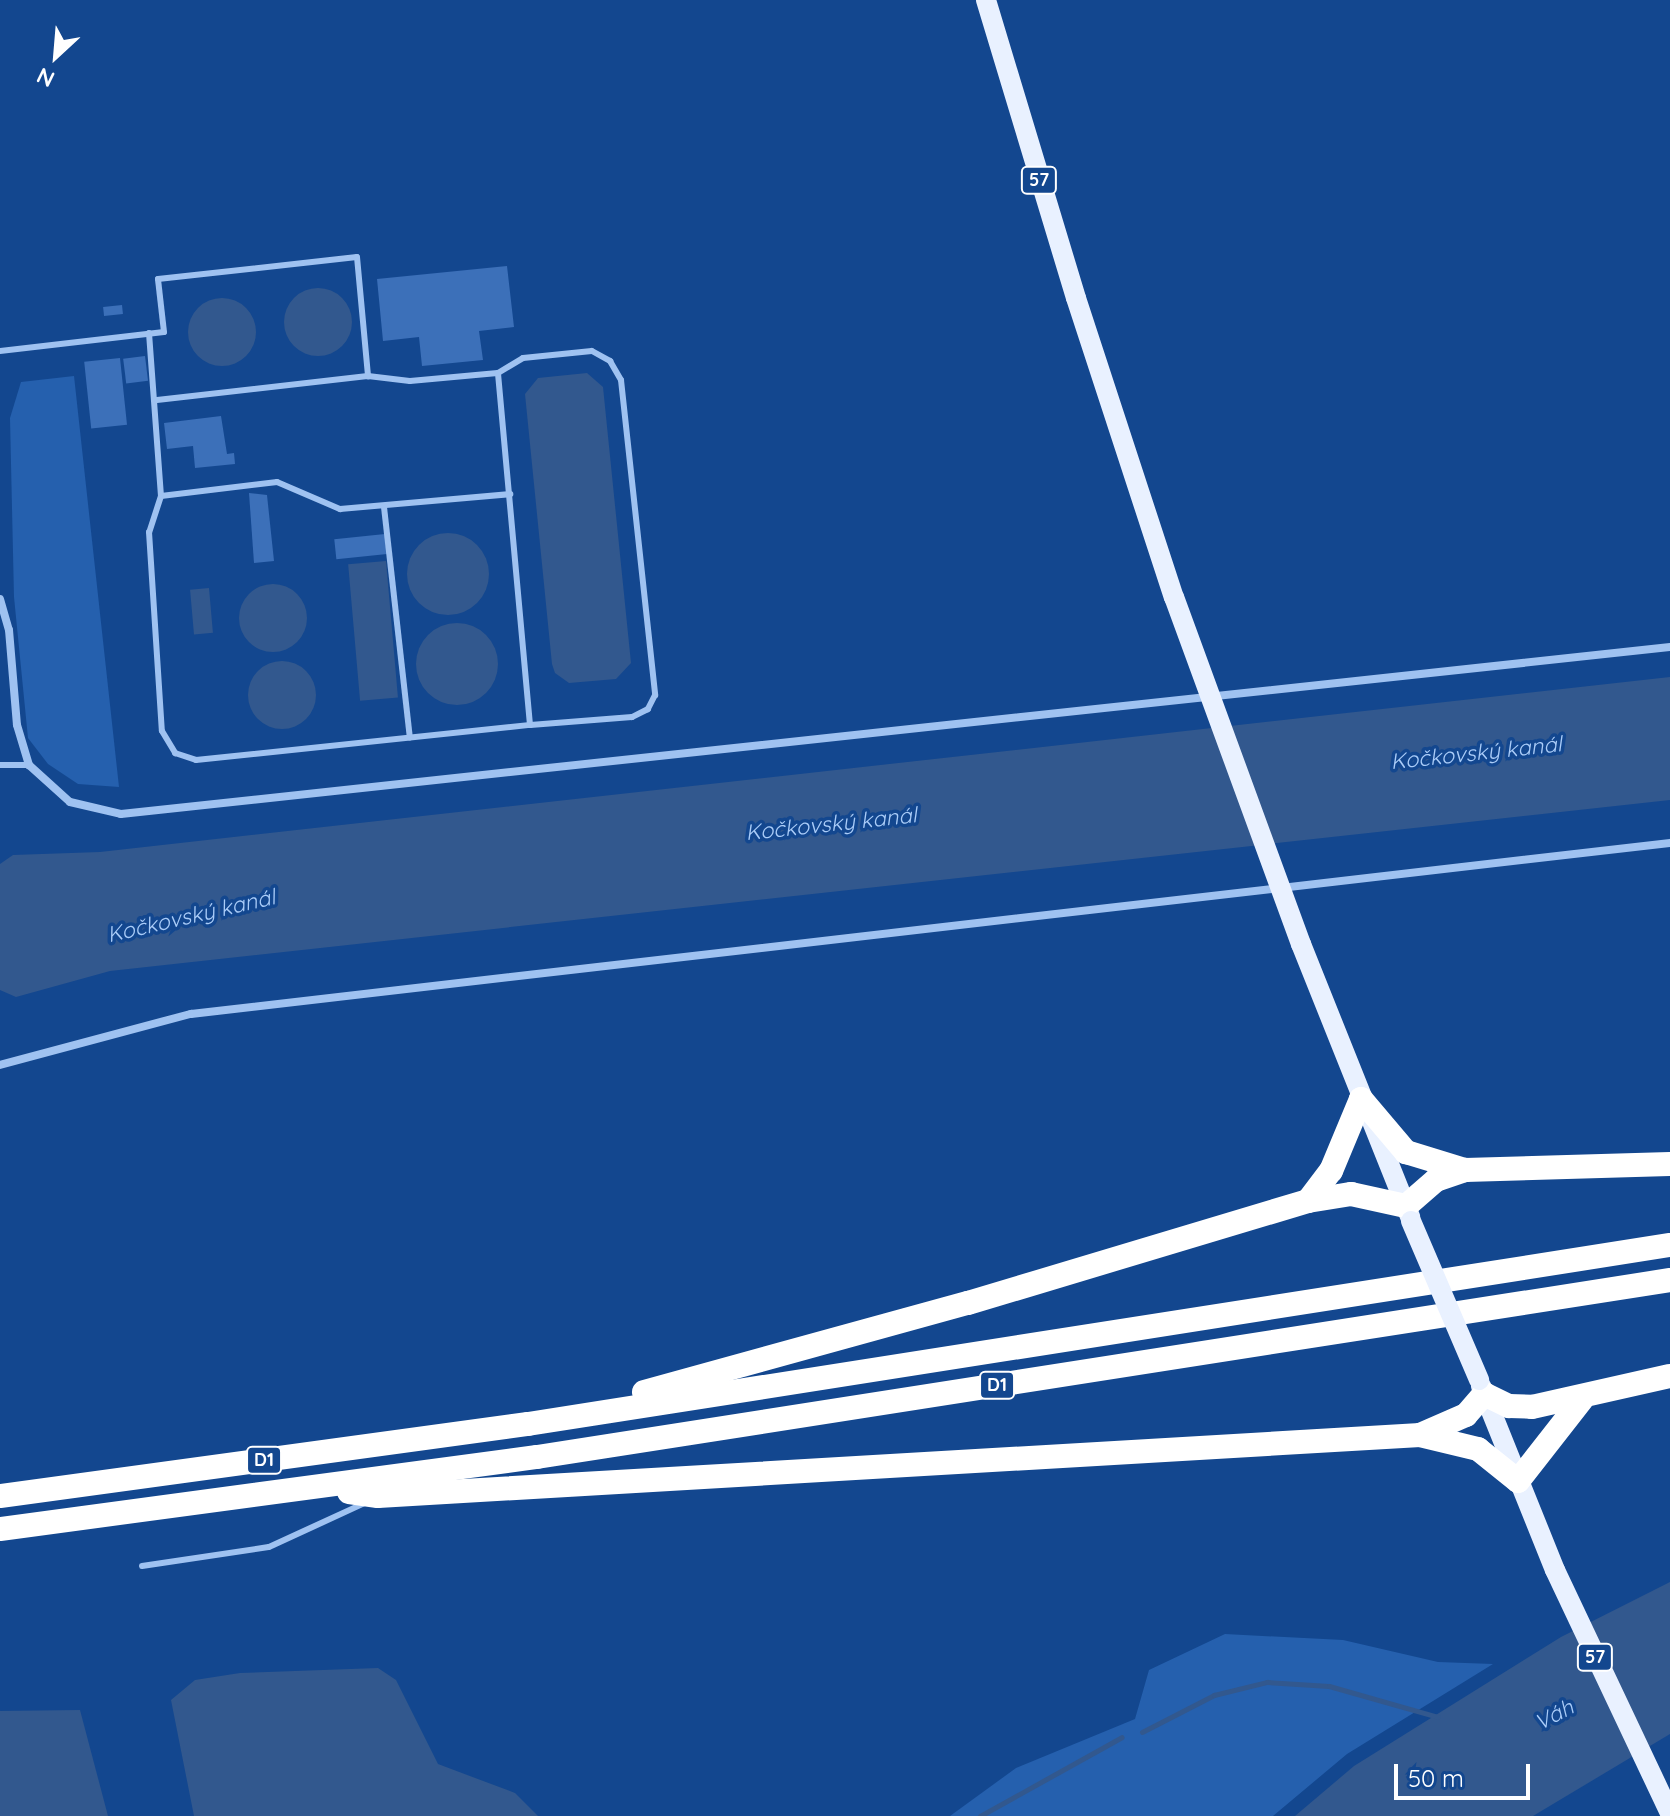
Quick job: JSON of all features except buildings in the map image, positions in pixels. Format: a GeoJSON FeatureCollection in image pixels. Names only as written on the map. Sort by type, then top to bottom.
{"type":"FeatureCollection","features":[{"type":"Feature","properties":{"kind":"highway"},"geometry":{"type":"LineString","coordinates":[[1308,1201],[1336,1163],[1361,1099],[1406,1152],[1465,1170]]}},
{"type":"Feature","properties":{"kind":"highway"},"geometry":{"type":"LineString","coordinates":[[528,1424],[968,1303],[1308,1201],[1351,1194],[1408,1214],[1436,1180],[1465,1170],[1670,1164]]}},
{"type":"Feature","properties":{"kind":"highway","name":"D1"},"geometry":{"type":"LineString","coordinates":[[0,1496],[528,1424],[1670,1245]]}},
{"type":"Feature","properties":{"kind":"highway","name":"D1"},"geometry":{"type":"LineString","coordinates":[[0,1529],[323,1487],[1670,1280]]}},
{"type":"Feature","properties":{"kind":"highway"},"geometry":{"type":"LineString","coordinates":[[1420,1435],[1466,1415],[1481,1387],[1509,1406],[1532,1407],[1582,1399],[1670,1376]]}},
{"type":"Feature","properties":{"kind":"highway"},"geometry":{"type":"LineString","coordinates":[[323,1487],[378,1496],[1420,1435],[1478,1449],[1522,1490],[1582,1399]]}},
{"type":"Feature","properties":{"kind":"main road","name":"57"},"geometry":{"type":"LineString","coordinates":[[986,0],[1085,329],[1174,597],[1361,1099],[1522,1490],[1670,1813]]}},
{"type":"Feature","properties":{"kind":"street"},"geometry":{"type":"LineString","coordinates":[[0,599],[9,630],[17,725],[29,765],[48,787],[81,807],[107,813],[143,812],[1670,647]]}},
{"type":"Feature","properties":{"kind":"street"},"geometry":{"type":"LineString","coordinates":[[0,1065],[191,1014],[1670,843]]}},
{"type":"Feature","properties":{"kind":"lane"},"geometry":{"type":"LineString","coordinates":[[0,351],[164,332],[158,279],[357,257],[368,376]]}},
{"type":"Feature","properties":{"kind":"lane"},"geometry":{"type":"LineString","coordinates":[[149,333],[157,400],[154,425],[161,496],[149,532],[162,731],[175,753],[196,760],[632,717],[648,709],[655,695],[621,380],[610,361],[592,351],[523,358],[498,373],[410,381],[368,376],[157,400]]}},
{"type":"Feature","properties":{"kind":"lane"},"geometry":{"type":"LineString","coordinates":[[498,373],[530,725]]}},
{"type":"Feature","properties":{"kind":"lane"},"geometry":{"type":"LineString","coordinates":[[161,496],[277,482],[340,509],[510,494]]}},
{"type":"Feature","properties":{"kind":"lane"},"geometry":{"type":"LineString","coordinates":[[384,507],[410,738]]}},
{"type":"Feature","properties":{"kind":"lane"},"geometry":{"type":"LineString","coordinates":[[0,765],[29,765]]}},
{"type":"Feature","properties":{"kind":"lane"},"geometry":{"type":"LineString","coordinates":[[142,1566],[269,1547],[378,1496]]}},
{"type":"Feature","properties":{"kind":"shaded area"},"geometry":{"type":"Polygon","coordinates":[[[74,376],[119,787],[78,784],[48,764],[28,738],[14,597],[10,418],[21,382],[74,376]]]}},
{"type":"Feature","properties":{"kind":"shaded area"},"geometry":{"type":"Polygon","coordinates":[[[1225,1634],[1343,1640],[1438,1662],[1493,1664],[1347,1754],[1273,1816],[950,1816],[1016,1768],[1135,1719],[1149,1670],[1225,1634]]]}},
{"type":"Feature","properties":{"kind":"water"},"geometry":{"type":"Polygon","coordinates":[[[325,288],[346,303],[352,322],[350,335],[342,346],[325,356],[311,356],[294,346],[286,335],[284,315],[294,298],[305,290],[325,288]]]}},
{"type":"Feature","properties":{"kind":"water"},"geometry":{"type":"Polygon","coordinates":[[[215,298],[229,298],[241,303],[251,313],[256,332],[251,351],[241,361],[229,366],[215,366],[203,361],[193,351],[188,339],[188,325],[193,313],[203,303],[215,298]]]}},
{"type":"Feature","properties":{"kind":"water"},"geometry":{"type":"Polygon","coordinates":[[[587,373],[603,387],[631,663],[616,679],[569,683],[555,673],[552,664],[525,394],[538,378],[587,373]]]}},
{"type":"Feature","properties":{"kind":"water"},"geometry":{"type":"Polygon","coordinates":[[[448,533],[464,536],[477,545],[486,558],[489,574],[486,590],[477,603],[464,612],[448,615],[432,612],[419,603],[410,590],[407,574],[410,558],[419,545],[432,536],[448,533]]]}},
{"type":"Feature","properties":{"kind":"water"},"geometry":{"type":"Polygon","coordinates":[[[386,561],[398,697],[360,701],[348,564],[386,561]]]}},
{"type":"Feature","properties":{"kind":"water"},"geometry":{"type":"Polygon","coordinates":[[[266,584],[280,584],[292,589],[302,599],[307,618],[302,637],[292,647],[280,652],[266,652],[254,647],[244,637],[239,625],[239,611],[244,599],[254,589],[266,584]]]}},
{"type":"Feature","properties":{"kind":"water"},"geometry":{"type":"Polygon","coordinates":[[[209,588],[213,633],[194,634],[190,590],[209,588]]]}},
{"type":"Feature","properties":{"kind":"water"},"geometry":{"type":"Polygon","coordinates":[[[457,623],[473,626],[486,635],[495,648],[498,664],[495,680],[486,693],[473,702],[457,705],[441,702],[428,693],[419,680],[416,664],[419,648],[428,635],[441,626],[457,623]]]}},
{"type":"Feature","properties":{"kind":"water"},"geometry":{"type":"Polygon","coordinates":[[[289,661],[310,676],[316,695],[314,708],[306,719],[289,729],[275,729],[258,719],[250,708],[248,688],[258,671],[269,663],[289,661]]]}},
{"type":"Feature","properties":{"kind":"water","name":"Kočkovský kanál"},"geometry":{"type":"Polygon","coordinates":[[[1670,677],[1670,800],[110,971],[16,997],[0,990],[0,864],[13,855],[100,852],[1670,677]]]}},
{"type":"Feature","properties":{"kind":"water","name":"Váh"},"geometry":{"type":"Polygon","coordinates":[[[1670,1582],[1670,1734],[1533,1816],[1295,1816],[1354,1766],[1561,1637],[1670,1582]]]}},
{"type":"Feature","properties":{"kind":"water"},"geometry":{"type":"Polygon","coordinates":[[[378,1668],[396,1680],[438,1764],[515,1793],[538,1816],[194,1816],[171,1700],[195,1680],[240,1673],[378,1668]]]}},
{"type":"Feature","properties":{"kind":"water"},"geometry":{"type":"Polygon","coordinates":[[[80,1710],[108,1816],[0,1816],[0,1711],[80,1710]]]}},
{"type":"Feature","properties":{"kind":"waterway"},"geometry":{"type":"LineString","coordinates":[[1142,1732],[1214,1695],[1267,1682],[1329,1686],[1438,1717]]}},
{"type":"Feature","properties":{"kind":"waterway"},"geometry":{"type":"LineString","coordinates":[[980,1816],[1122,1737]]}}]}
